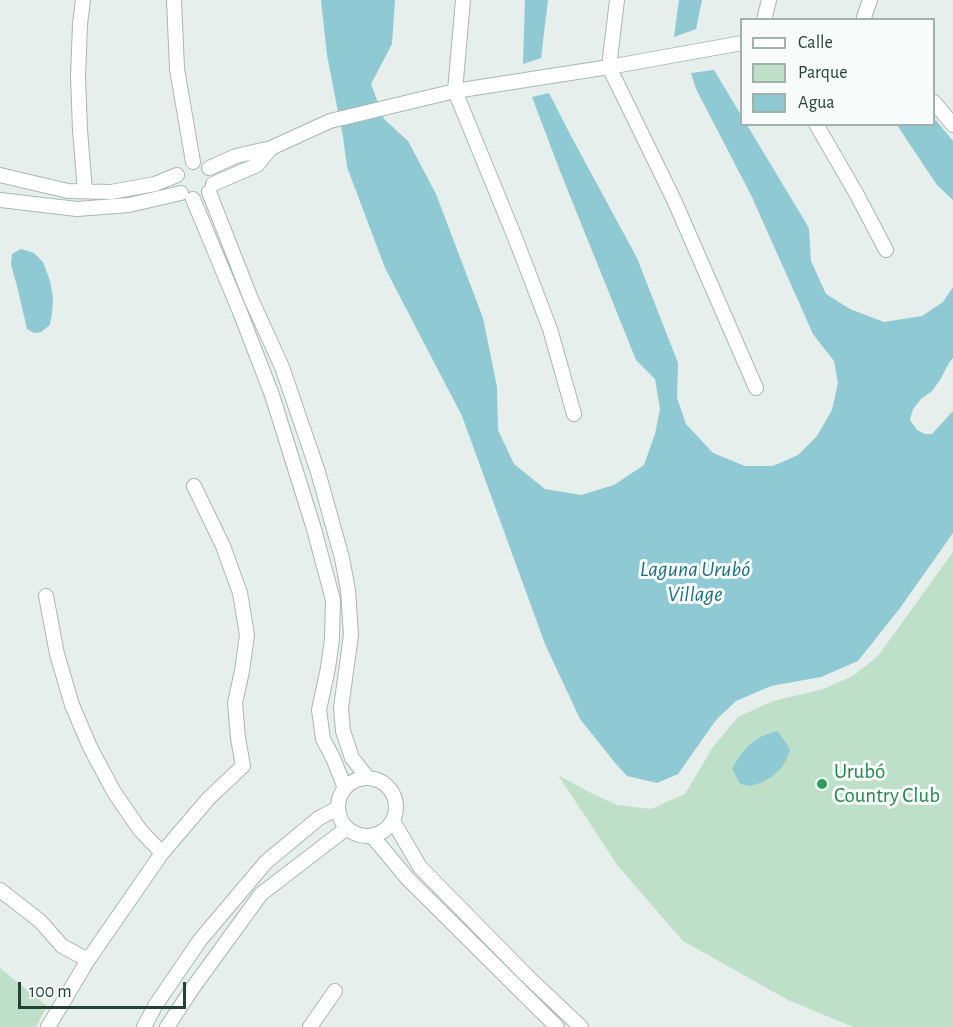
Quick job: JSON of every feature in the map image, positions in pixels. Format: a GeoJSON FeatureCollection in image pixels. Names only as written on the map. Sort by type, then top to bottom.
{"type":"FeatureCollection","features":[{"type":"Feature","properties":{"kind":"street"},"geometry":{"type":"LineString","coordinates":[[83,0],[78,78],[85,191]]}},
{"type":"Feature","properties":{"kind":"street"},"geometry":{"type":"LineString","coordinates":[[174,0],[177,69],[193,162]]}},
{"type":"Feature","properties":{"kind":"street"},"geometry":{"type":"LineString","coordinates":[[463,0],[455,91],[550,329],[574,414]]}},
{"type":"Feature","properties":{"kind":"street"},"geometry":{"type":"LineString","coordinates":[[616,0],[609,67],[674,200],[756,388]]}},
{"type":"Feature","properties":{"kind":"street"},"geometry":{"type":"LineString","coordinates":[[764,18],[769,0]]}},
{"type":"Feature","properties":{"kind":"street"},"geometry":{"type":"LineString","coordinates":[[861,18],[870,0]]}},
{"type":"Feature","properties":{"kind":"street"},"geometry":{"type":"LineString","coordinates":[[209,168],[236,156],[271,148],[336,119],[455,91],[609,67],[740,43]]}},
{"type":"Feature","properties":{"kind":"street"},"geometry":{"type":"LineString","coordinates":[[935,104],[953,125]]}},
{"type":"Feature","properties":{"kind":"street"},"geometry":{"type":"LineString","coordinates":[[817,126],[886,250]]}},
{"type":"Feature","properties":{"kind":"street"},"geometry":{"type":"LineString","coordinates":[[0,200],[77,209],[129,206],[187,196],[201,198],[211,188],[257,165],[271,148]]}},
{"type":"Feature","properties":{"kind":"street"},"geometry":{"type":"LineString","coordinates":[[345,789],[323,739],[319,710],[332,639],[333,600],[299,479],[272,395],[240,312],[187,196],[177,186],[177,175],[183,166],[193,162],[203,164],[213,174],[211,188],[251,299],[282,367],[318,472],[342,558],[348,590],[351,635],[341,708],[343,731],[352,758],[368,778]]}},
{"type":"Feature","properties":{"kind":"street"},"geometry":{"type":"LineString","coordinates":[[0,175],[68,191],[111,192],[155,184],[177,175]]}},
{"type":"Feature","properties":{"kind":"street"},"geometry":{"type":"LineString","coordinates":[[299,479],[318,472]]}},
{"type":"Feature","properties":{"kind":"street"},"geometry":{"type":"LineString","coordinates":[[48,1027],[88,960],[162,853],[209,798],[243,766],[235,703],[247,635],[240,593],[223,546],[194,486]]}},
{"type":"Feature","properties":{"kind":"street"},"geometry":{"type":"LineString","coordinates":[[46,596],[60,664],[72,705],[90,747],[114,792],[140,830],[162,853]]}},
{"type":"Feature","properties":{"kind":"street"},"geometry":{"type":"LineString","coordinates":[[328,668],[346,671]]}},
{"type":"Feature","properties":{"kind":"street"},"geometry":{"type":"LineString","coordinates":[[368,778],[384,783],[391,791],[396,801],[396,811],[393,822],[386,830],[366,837],[347,828],[338,808],[345,789],[353,782],[368,778]]}},
{"type":"Feature","properties":{"kind":"street"},"geometry":{"type":"LineString","coordinates":[[144,1027],[155,1006],[200,940],[266,862],[319,818],[338,808]]}},
{"type":"Feature","properties":{"kind":"street"},"geometry":{"type":"LineString","coordinates":[[393,822],[420,867],[526,975],[581,1027]]}},
{"type":"Feature","properties":{"kind":"street"},"geometry":{"type":"LineString","coordinates":[[167,1027],[192,988],[261,894],[347,828]]}},
{"type":"Feature","properties":{"kind":"street"},"geometry":{"type":"LineString","coordinates":[[372,836],[408,879],[557,1027]]}},
{"type":"Feature","properties":{"kind":"street"},"geometry":{"type":"LineString","coordinates":[[0,890],[40,921],[62,946],[88,960]]}},
{"type":"Feature","properties":{"kind":"street"},"geometry":{"type":"LineString","coordinates":[[200,940],[216,956]]}},
{"type":"Feature","properties":{"kind":"street"},"geometry":{"type":"LineString","coordinates":[[310,1027],[335,991]]}},
{"type":"Feature","properties":{"kind":"green space","name":"Urubó Country Club"},"geometry":{"type":"Polygon","coordinates":[[[953,552],[953,1027],[853,1027],[788,1000],[683,941],[618,866],[558,775],[617,805],[651,809],[685,794],[713,747],[738,717],[773,701],[823,689],[853,676],[878,656],[953,552]]]}},
{"type":"Feature","properties":{"kind":"green space"},"geometry":{"type":"Polygon","coordinates":[[[0,968],[47,1006],[36,1027],[0,1027],[0,968]]]}},
{"type":"Feature","properties":{"kind":"water","name":"Laguna Urubó Village"},"geometry":{"type":"Polygon","coordinates":[[[321,0],[395,0],[392,44],[371,84],[384,119],[408,141],[436,194],[483,318],[497,387],[498,430],[514,464],[545,489],[581,495],[614,485],[644,465],[655,434],[660,409],[655,379],[636,360],[532,97],[549,93],[637,258],[678,363],[677,398],[686,424],[713,453],[745,466],[773,466],[798,455],[817,436],[832,410],[838,383],[834,361],[813,334],[751,195],[696,89],[691,73],[714,70],[740,113],[740,126],[748,126],[809,228],[811,261],[826,294],[850,309],[884,322],[922,316],[943,302],[953,287],[953,358],[932,391],[913,409],[910,420],[917,430],[925,434],[932,434],[953,411],[953,533],[900,608],[858,661],[821,677],[771,686],[736,701],[716,720],[678,774],[657,783],[627,776],[616,764],[580,719],[545,644],[462,416],[385,268],[347,167],[327,55],[321,0]]]}},
{"type":"Feature","properties":{"kind":"water"},"geometry":{"type":"Polygon","coordinates":[[[525,0],[548,0],[541,58],[523,64],[525,0]]]}},
{"type":"Feature","properties":{"kind":"water"},"geometry":{"type":"Polygon","coordinates":[[[679,0],[702,0],[696,29],[674,37],[679,0]]]}},
{"type":"Feature","properties":{"kind":"water"},"geometry":{"type":"Polygon","coordinates":[[[935,119],[953,141],[953,200],[937,185],[898,126],[935,126],[935,119]]]}},
{"type":"Feature","properties":{"kind":"water"},"geometry":{"type":"Polygon","coordinates":[[[21,249],[34,253],[43,262],[50,281],[53,298],[50,325],[41,332],[34,333],[27,329],[11,264],[12,254],[21,249]]]}},
{"type":"Feature","properties":{"kind":"water"},"geometry":{"type":"Polygon","coordinates":[[[777,731],[790,750],[782,767],[763,782],[750,786],[740,784],[732,768],[741,754],[760,737],[777,731]]]}},
{"type":"Feature","properties":{"kind":"place","name":"Urubó Country Club"},"geometry":{"type":"Point","coordinates":[822,784]}}]}
